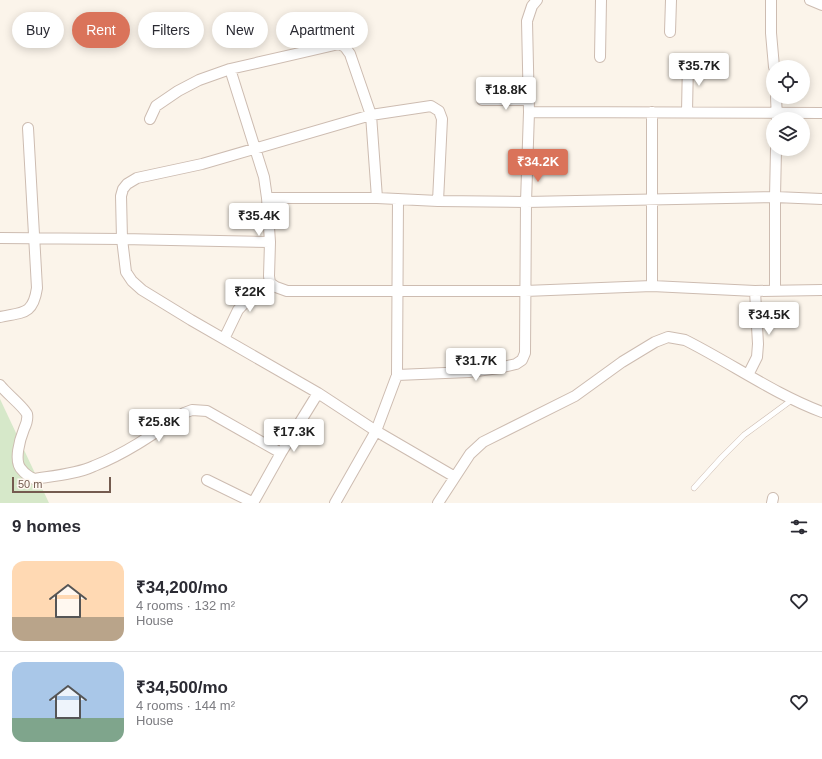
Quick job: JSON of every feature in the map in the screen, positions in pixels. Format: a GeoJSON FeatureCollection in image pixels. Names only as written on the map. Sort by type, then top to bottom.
{"type":"FeatureCollection","features":[{"type":"Feature","properties":{"kind":"street"},"geometry":{"type":"LineString","coordinates":[[396,375],[469,372],[492,369],[516,364],[522,360],[525,353],[526,202],[529,112],[527,21],[532,6],[537,0]]}},
{"type":"Feature","properties":{"kind":"street"},"geometry":{"type":"LineString","coordinates":[[600,57],[601,0]]}},
{"type":"Feature","properties":{"kind":"street"},"geometry":{"type":"LineString","coordinates":[[670,32],[671,0]]}},
{"type":"Feature","properties":{"kind":"street"},"geometry":{"type":"LineString","coordinates":[[771,0],[771,33],[773,60]]}},
{"type":"Feature","properties":{"kind":"street"},"geometry":{"type":"LineString","coordinates":[[810,0],[822,5]]}},
{"type":"Feature","properties":{"kind":"street"},"geometry":{"type":"LineString","coordinates":[[150,119],[156,106],[178,91],[199,80],[230,69],[339,44],[346,47],[350,54],[371,115],[376,198]]}},
{"type":"Feature","properties":{"kind":"street"},"geometry":{"type":"LineString","coordinates":[[687,112],[688,61]]}},
{"type":"Feature","properties":{"kind":"street"},"geometry":{"type":"LineString","coordinates":[[230,69],[264,177],[270,242],[269,276],[270,283],[276,287],[287,291],[525,291],[652,286],[755,291],[822,290]]}},
{"type":"Feature","properties":{"kind":"street"},"geometry":{"type":"LineString","coordinates":[[482,100],[528,100]]}},
{"type":"Feature","properties":{"kind":"street"},"geometry":{"type":"LineString","coordinates":[[438,201],[442,119],[439,111],[431,106],[371,115],[202,164],[137,178],[127,184],[123,189],[121,196],[122,238],[126,272],[132,281],[142,290],[318,393],[376,431],[455,476]]}},
{"type":"Feature","properties":{"kind":"street"},"geometry":{"type":"LineString","coordinates":[[529,112],[687,112],[766,116]]}},
{"type":"Feature","properties":{"kind":"street"},"geometry":{"type":"LineString","coordinates":[[652,112],[652,286]]}},
{"type":"Feature","properties":{"kind":"street"},"geometry":{"type":"LineString","coordinates":[[810,114],[822,113]]}},
{"type":"Feature","properties":{"kind":"street"},"geometry":{"type":"LineString","coordinates":[[0,316],[25,312],[31,307],[36,299],[37,288],[28,128]]}},
{"type":"Feature","properties":{"kind":"street"},"geometry":{"type":"LineString","coordinates":[[775,290],[776,156]]}},
{"type":"Feature","properties":{"kind":"street"},"geometry":{"type":"LineString","coordinates":[[267,198],[376,198],[438,201],[526,202],[775,197],[822,199]]}},
{"type":"Feature","properties":{"kind":"street"},"geometry":{"type":"LineString","coordinates":[[335,503],[376,431],[396,375],[398,199]]}},
{"type":"Feature","properties":{"kind":"street"},"geometry":{"type":"LineString","coordinates":[[0,238],[122,238],[270,242]]}},
{"type":"Feature","properties":{"kind":"street"},"geometry":{"type":"LineString","coordinates":[[224,339],[238,310],[250,296],[270,283]]}},
{"type":"Feature","properties":{"kind":"street"},"geometry":{"type":"LineString","coordinates":[[748,375],[758,357],[755,291]]}},
{"type":"Feature","properties":{"kind":"street"},"geometry":{"type":"LineString","coordinates":[[438,503],[470,454],[483,442],[575,396],[622,362],[655,342],[668,337],[685,340],[793,399],[822,412]]}},
{"type":"Feature","properties":{"kind":"street"},"geometry":{"type":"LineString","coordinates":[[0,385],[6,393],[22,407],[27,415],[26,424],[19,445],[18,462],[21,470],[34,480],[58,476],[93,467],[134,447],[184,413],[192,410],[207,411],[281,453]]}},
{"type":"Feature","properties":{"kind":"street"},"geometry":{"type":"LineString","coordinates":[[207,480],[253,503],[281,453],[318,393]]}},
{"type":"Feature","properties":{"kind":"lane"},"geometry":{"type":"LineString","coordinates":[[694,488],[744,435],[793,399]]}},
{"type":"Feature","properties":{"kind":"green space"},"geometry":{"type":"Polygon","coordinates":[[[0,399],[49,503],[0,503],[0,399]]]}}]}
